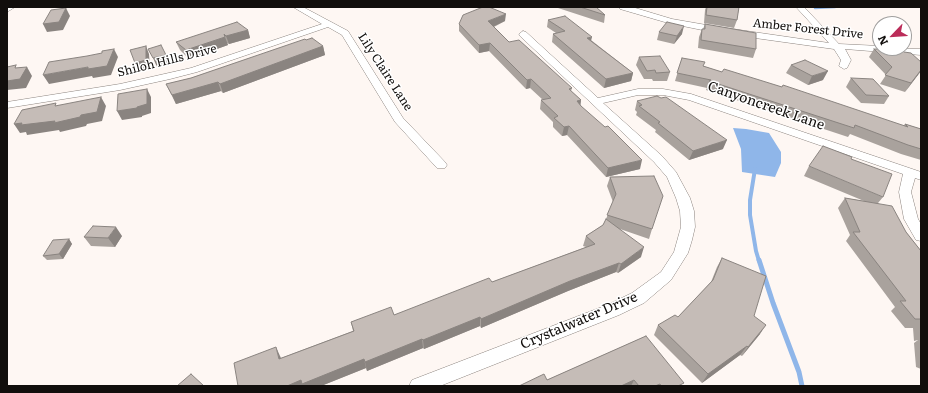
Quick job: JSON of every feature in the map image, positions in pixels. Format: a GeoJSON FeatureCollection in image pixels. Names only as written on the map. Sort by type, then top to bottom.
{"type":"FeatureCollection","features":[{"type":"Feature","properties":{"kind":"street"},"geometry":{"type":"LineString","coordinates":[[7,10],[11,7]]}},
{"type":"Feature","properties":{"kind":"street","name":"Lily Claire Lane"},"geometry":{"type":"LineString","coordinates":[[297,7],[345,34],[399,120],[440,164]]}},
{"type":"Feature","properties":{"kind":"street","name":"Amber Forest Drive"},"geometry":{"type":"LineString","coordinates":[[623,7],[687,25],[801,43],[921,52]]}},
{"type":"Feature","properties":{"kind":"street"},"geometry":{"type":"LineString","coordinates":[[800,7],[837,46],[846,60],[844,66]]}},
{"type":"Feature","properties":{"kind":"street","name":"Shiloh Hills Drive"},"geometry":{"type":"LineString","coordinates":[[7,106],[120,87],[167,77],[213,64],[329,24]]}},
{"type":"Feature","properties":{"kind":"street","name":"Crystalwater Drive"},"geometry":{"type":"LineString","coordinates":[[418,386],[632,301],[655,286],[674,264],[681,253],[688,227],[687,211],[678,186],[672,175],[658,159],[597,101],[523,34]]}},
{"type":"Feature","properties":{"kind":"street","name":"Canyoncreek Lane"},"geometry":{"type":"LineString","coordinates":[[597,101],[638,92],[663,92],[691,97],[915,174]]}},
{"type":"Feature","properties":{"kind":"street"},"geometry":{"type":"LineString","coordinates":[[915,174],[906,192],[906,201],[911,219],[921,236]]}},
{"type":"Feature","properties":{"kind":"water"},"geometry":{"type":"Polygon","coordinates":[[[733,128],[769,133],[781,152],[781,163],[775,177],[742,172],[741,149],[733,128]]]}},
{"type":"Feature","properties":{"kind":"building"},"geometry":{"type":"Polygon","coordinates":[[[483,7],[489,7],[506,14],[488,21],[509,42],[519,40],[572,88],[569,89],[581,100],[577,101],[581,106],[605,127],[608,126],[642,160],[608,168],[569,126],[564,127],[554,118],[558,116],[541,100],[551,98],[531,79],[527,80],[490,43],[479,45],[459,24],[463,15],[483,7]]]}},
{"type":"Feature","properties":{"kind":"building"},"geometry":{"type":"Polygon","coordinates":[[[580,7],[596,7],[605,15],[580,7]]]}},
{"type":"Feature","properties":{"kind":"building"},"geometry":{"type":"Polygon","coordinates":[[[707,7],[739,7],[737,20],[706,15],[707,7]]]}},
{"type":"Feature","properties":{"kind":"building"},"geometry":{"type":"Polygon","coordinates":[[[66,8],[59,22],[43,24],[51,10],[66,8]]]}},
{"type":"Feature","properties":{"kind":"building"},"geometry":{"type":"Polygon","coordinates":[[[565,16],[592,37],[587,38],[633,73],[606,79],[553,34],[565,31],[548,20],[565,16]]]}},
{"type":"Feature","properties":{"kind":"building"},"geometry":{"type":"Polygon","coordinates":[[[237,22],[248,30],[226,36],[224,34],[225,37],[186,50],[176,42],[237,22]]]}},
{"type":"Feature","properties":{"kind":"building"},"geometry":{"type":"Polygon","coordinates":[[[667,22],[684,26],[677,36],[659,32],[667,22]]]}},
{"type":"Feature","properties":{"kind":"building"},"geometry":{"type":"Polygon","coordinates":[[[705,24],[756,33],[756,49],[701,40],[702,29],[705,29],[705,24]]]}},
{"type":"Feature","properties":{"kind":"building"},"geometry":{"type":"Polygon","coordinates":[[[312,38],[323,46],[220,84],[218,82],[172,95],[166,84],[191,78],[305,39],[312,38]]]}},
{"type":"Feature","properties":{"kind":"building"},"geometry":{"type":"Polygon","coordinates":[[[161,45],[166,55],[153,58],[148,49],[161,45]]]}},
{"type":"Feature","properties":{"kind":"building"},"geometry":{"type":"Polygon","coordinates":[[[146,46],[146,60],[135,63],[130,50],[146,46]]]}},
{"type":"Feature","properties":{"kind":"building"},"geometry":{"type":"Polygon","coordinates":[[[114,49],[107,66],[88,69],[88,67],[43,75],[49,62],[102,53],[102,51],[114,49]]]}},
{"type":"Feature","properties":{"kind":"building"},"geometry":{"type":"Polygon","coordinates":[[[912,54],[921,62],[921,70],[911,83],[885,75],[892,67],[881,56],[912,56],[912,54]]]}},
{"type":"Feature","properties":{"kind":"building"},"geometry":{"type":"Polygon","coordinates":[[[660,56],[670,72],[656,73],[655,70],[647,71],[639,57],[660,56]]]}},
{"type":"Feature","properties":{"kind":"building"},"geometry":{"type":"Polygon","coordinates":[[[682,58],[705,62],[703,66],[722,72],[724,69],[782,87],[783,85],[908,127],[905,124],[921,129],[921,149],[855,125],[854,128],[709,81],[711,80],[677,73],[682,58]]]}},
{"type":"Feature","properties":{"kind":"building"},"geometry":{"type":"Polygon","coordinates":[[[805,60],[828,71],[812,76],[791,65],[805,60]]]}},
{"type":"Feature","properties":{"kind":"building"},"geometry":{"type":"Polygon","coordinates":[[[16,65],[15,68],[27,67],[20,79],[7,81],[7,67],[16,65]]]}},
{"type":"Feature","properties":{"kind":"building"},"geometry":{"type":"Polygon","coordinates":[[[851,78],[873,79],[889,96],[866,95],[851,78]]]}},
{"type":"Feature","properties":{"kind":"building"},"geometry":{"type":"Polygon","coordinates":[[[147,89],[147,104],[137,108],[117,111],[118,94],[147,89]]]}},
{"type":"Feature","properties":{"kind":"building"},"geometry":{"type":"Polygon","coordinates":[[[657,96],[661,98],[666,97],[727,140],[693,151],[658,123],[660,122],[639,106],[642,105],[637,101],[657,96]]]}},
{"type":"Feature","properties":{"kind":"building"},"geometry":{"type":"Polygon","coordinates":[[[101,97],[97,112],[54,123],[55,121],[21,125],[22,123],[14,124],[22,110],[56,103],[55,106],[101,97]]]}},
{"type":"Feature","properties":{"kind":"building"},"geometry":{"type":"Polygon","coordinates":[[[823,146],[852,157],[851,159],[892,174],[883,197],[809,166],[823,146]]]}},
{"type":"Feature","properties":{"kind":"building"},"geometry":{"type":"Polygon","coordinates":[[[654,176],[663,196],[652,229],[607,215],[616,194],[610,177],[654,176]]]}},
{"type":"Feature","properties":{"kind":"building"},"geometry":{"type":"Polygon","coordinates":[[[845,198],[892,206],[906,232],[921,251],[921,319],[915,319],[900,301],[906,301],[853,232],[860,232],[845,198]]]}},
{"type":"Feature","properties":{"kind":"building"},"geometry":{"type":"Polygon","coordinates":[[[606,219],[644,247],[621,264],[619,263],[570,281],[481,319],[480,317],[365,362],[364,359],[302,384],[301,380],[287,386],[238,386],[234,363],[276,347],[279,359],[354,331],[351,322],[391,307],[394,315],[489,278],[492,282],[595,244],[586,236],[603,225],[606,219]]]}},
{"type":"Feature","properties":{"kind":"building"},"geometry":{"type":"Polygon","coordinates":[[[93,226],[116,227],[108,238],[84,237],[93,226]]]}},
{"type":"Feature","properties":{"kind":"building"},"geometry":{"type":"Polygon","coordinates":[[[69,239],[59,254],[43,256],[53,240],[69,239]]]}},
{"type":"Feature","properties":{"kind":"building"},"geometry":{"type":"Polygon","coordinates":[[[722,258],[766,276],[754,316],[766,325],[748,347],[747,346],[708,374],[658,325],[675,315],[678,317],[713,280],[722,258]]]}},
{"type":"Feature","properties":{"kind":"building"},"geometry":{"type":"Polygon","coordinates":[[[646,336],[684,383],[678,386],[661,386],[660,384],[655,386],[639,386],[634,380],[621,386],[519,386],[544,374],[547,380],[646,336]]]}},
{"type":"Feature","properties":{"kind":"building"},"geometry":{"type":"Polygon","coordinates":[[[191,374],[204,386],[177,386],[191,374]]]}},
{"type":"Feature","properties":{"kind":"waterway"},"geometry":{"type":"LineString","coordinates":[[815,8],[835,7]]}},
{"type":"Feature","properties":{"kind":"waterway"},"geometry":{"type":"LineString","coordinates":[[755,169],[750,200],[750,215],[759,261]]}},
{"type":"Feature","properties":{"kind":"waterway"},"geometry":{"type":"LineString","coordinates":[[759,260],[773,303],[799,372],[802,386]]}}]}
